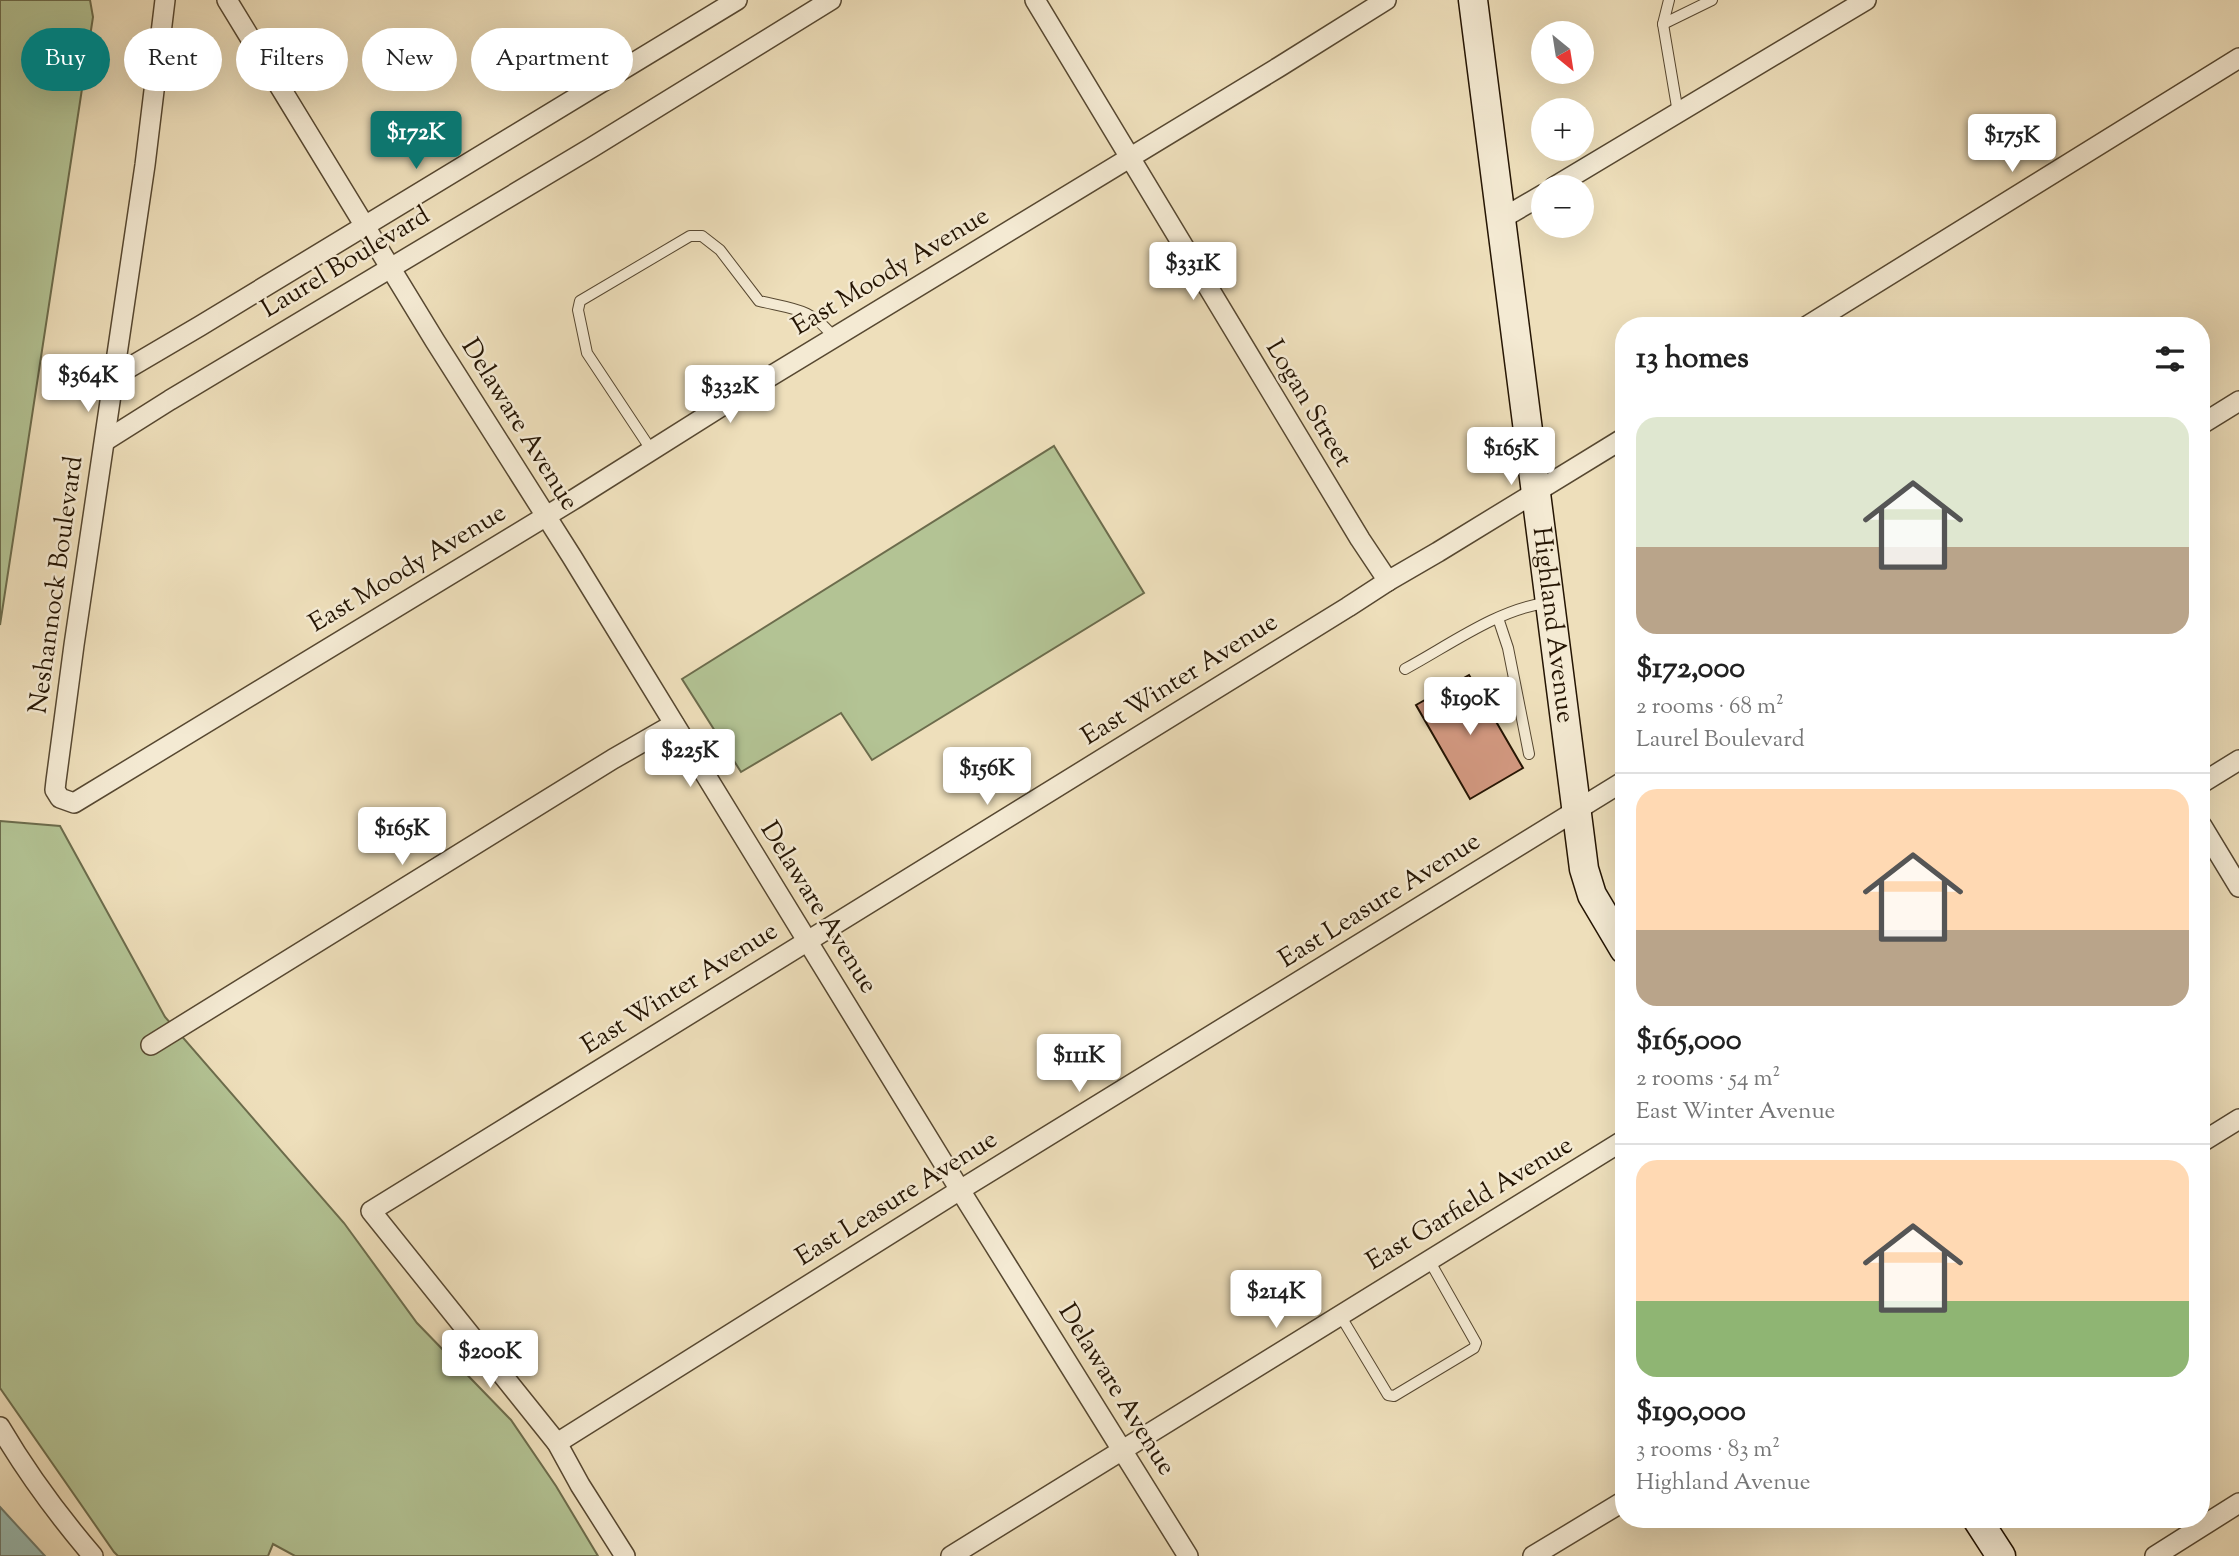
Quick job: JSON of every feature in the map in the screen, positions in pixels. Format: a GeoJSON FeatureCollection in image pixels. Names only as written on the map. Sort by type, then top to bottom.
{"type":"FeatureCollection","features":[{"type":"Feature","properties":{"kind":"main road","name":"Highland Avenue"},"geometry":{"type":"LineString","coordinates":[[1473,0],[1575,811],[1584,869],[1592,895],[1615,934]]}},
{"type":"Feature","properties":{"kind":"main road"},"geometry":{"type":"LineString","coordinates":[[1983,1528],[2001,1556]]}},
{"type":"Feature","properties":{"kind":"street","name":"Delaware Avenue"},"geometry":{"type":"LineString","coordinates":[[227,0],[1188,1556]]}},
{"type":"Feature","properties":{"kind":"street","name":"Laurel Boulevard"},"geometry":{"type":"LineString","coordinates":[[115,376],[737,0]]}},
{"type":"Feature","properties":{"kind":"street","name":"Laurel Boulevard"},"geometry":{"type":"LineString","coordinates":[[105,441],[831,0]]}},
{"type":"Feature","properties":{"kind":"street","name":"Logan Street"},"geometry":{"type":"LineString","coordinates":[[1035,0],[1331,492],[1388,581]]}},
{"type":"Feature","properties":{"kind":"street","name":"East Moody Avenue"},"geometry":{"type":"LineString","coordinates":[[64,801],[74,803],[1385,0]]}},
{"type":"Feature","properties":{"kind":"street"},"geometry":{"type":"LineString","coordinates":[[1574,175],[1867,0]]}},
{"type":"Feature","properties":{"kind":"street","name":"Neshannock Boulevard"},"geometry":{"type":"LineString","coordinates":[[64,801],[55,790],[56,781],[167,1]]}},
{"type":"Feature","properties":{"kind":"street"},"geometry":{"type":"LineString","coordinates":[[1822,317],[2239,58]]}},
{"type":"Feature","properties":{"kind":"street"},"geometry":{"type":"LineString","coordinates":[[1501,219],[1531,202]]}},
{"type":"Feature","properties":{"kind":"street"},"geometry":{"type":"LineString","coordinates":[[2210,419],[2239,401]]}},
{"type":"Feature","properties":{"kind":"street","name":"East Winter Avenue"},"geometry":{"type":"LineString","coordinates":[[557,1443],[371,1211],[1388,581],[1615,444]]}},
{"type":"Feature","properties":{"kind":"street"},"geometry":{"type":"LineString","coordinates":[[151,1045],[674,724]]}},
{"type":"Feature","properties":{"kind":"street"},"geometry":{"type":"LineString","coordinates":[[2210,778],[2239,760]]}},
{"type":"Feature","properties":{"kind":"street","name":"East Leasure Avenue"},"geometry":{"type":"LineString","coordinates":[[557,1443],[960,1190],[1615,787]]}},
{"type":"Feature","properties":{"kind":"street"},"geometry":{"type":"LineString","coordinates":[[2210,839],[2239,887]]}},
{"type":"Feature","properties":{"kind":"street"},"geometry":{"type":"LineString","coordinates":[[2210,1137],[2239,1119]]}},
{"type":"Feature","properties":{"kind":"street","name":"East Garfield Avenue"},"geometry":{"type":"LineString","coordinates":[[951,1556],[1615,1146]]}},
{"type":"Feature","properties":{"kind":"street"},"geometry":{"type":"LineString","coordinates":[[0,1427],[52,1506],[93,1556]]}},
{"type":"Feature","properties":{"kind":"street"},"geometry":{"type":"LineString","coordinates":[[557,1443],[625,1556]]}},
{"type":"Feature","properties":{"kind":"street"},"geometry":{"type":"LineString","coordinates":[[2210,1521],[2239,1503]]}},
{"type":"Feature","properties":{"kind":"street"},"geometry":{"type":"LineString","coordinates":[[1533,1556],[1615,1506]]}},
{"type":"Feature","properties":{"kind":"street"},"geometry":{"type":"LineString","coordinates":[[2154,1556],[2199,1528]]}},
{"type":"Feature","properties":{"kind":"lane"},"geometry":{"type":"LineString","coordinates":[[1669,0],[1663,24],[1678,114]]}},
{"type":"Feature","properties":{"kind":"lane"},"geometry":{"type":"LineString","coordinates":[[1663,24],[1712,0]]}},
{"type":"Feature","properties":{"kind":"lane"},"geometry":{"type":"LineString","coordinates":[[652,451],[587,353],[578,310],[580,301],[691,236],[702,236],[720,250],[760,301],[804,311],[823,323],[834,338]]}},
{"type":"Feature","properties":{"kind":"lane"},"geometry":{"type":"LineString","coordinates":[[1405,669],[1498,618],[1531,605],[1550,603]]}},
{"type":"Feature","properties":{"kind":"lane"},"geometry":{"type":"LineString","coordinates":[[1498,618],[1508,648],[1530,754]]}},
{"type":"Feature","properties":{"kind":"lane"},"geometry":{"type":"LineString","coordinates":[[1340,1315],[1388,1395],[1394,1396],[1474,1348],[1476,1343],[1429,1260]]}},
{"type":"Feature","properties":{"kind":"green space"},"geometry":{"type":"Polygon","coordinates":[[[0,0],[90,0],[93,17],[91,28],[21,28],[21,91],[82,91],[0,625],[0,0]]]}},
{"type":"Feature","properties":{"kind":"green space"},"geometry":{"type":"Polygon","coordinates":[[[1054,446],[1144,593],[872,760],[841,713],[741,772],[682,679],[1054,446]]]}},
{"type":"Feature","properties":{"kind":"green space"},"geometry":{"type":"Polygon","coordinates":[[[0,821],[60,826],[165,1017],[344,1223],[417,1323],[511,1420],[556,1486],[598,1556],[295,1556],[273,1544],[268,1556],[118,1556],[114,1552],[0,1388],[0,821]]]}},
{"type":"Feature","properties":{"kind":"water"},"geometry":{"type":"Polygon","coordinates":[[[0,1507],[45,1556],[0,1556],[0,1507]]]}},
{"type":"Feature","properties":{"kind":"building"},"geometry":{"type":"Polygon","coordinates":[[[1469,675],[1523,768],[1470,799],[1416,705],[1469,675]]]}}]}
